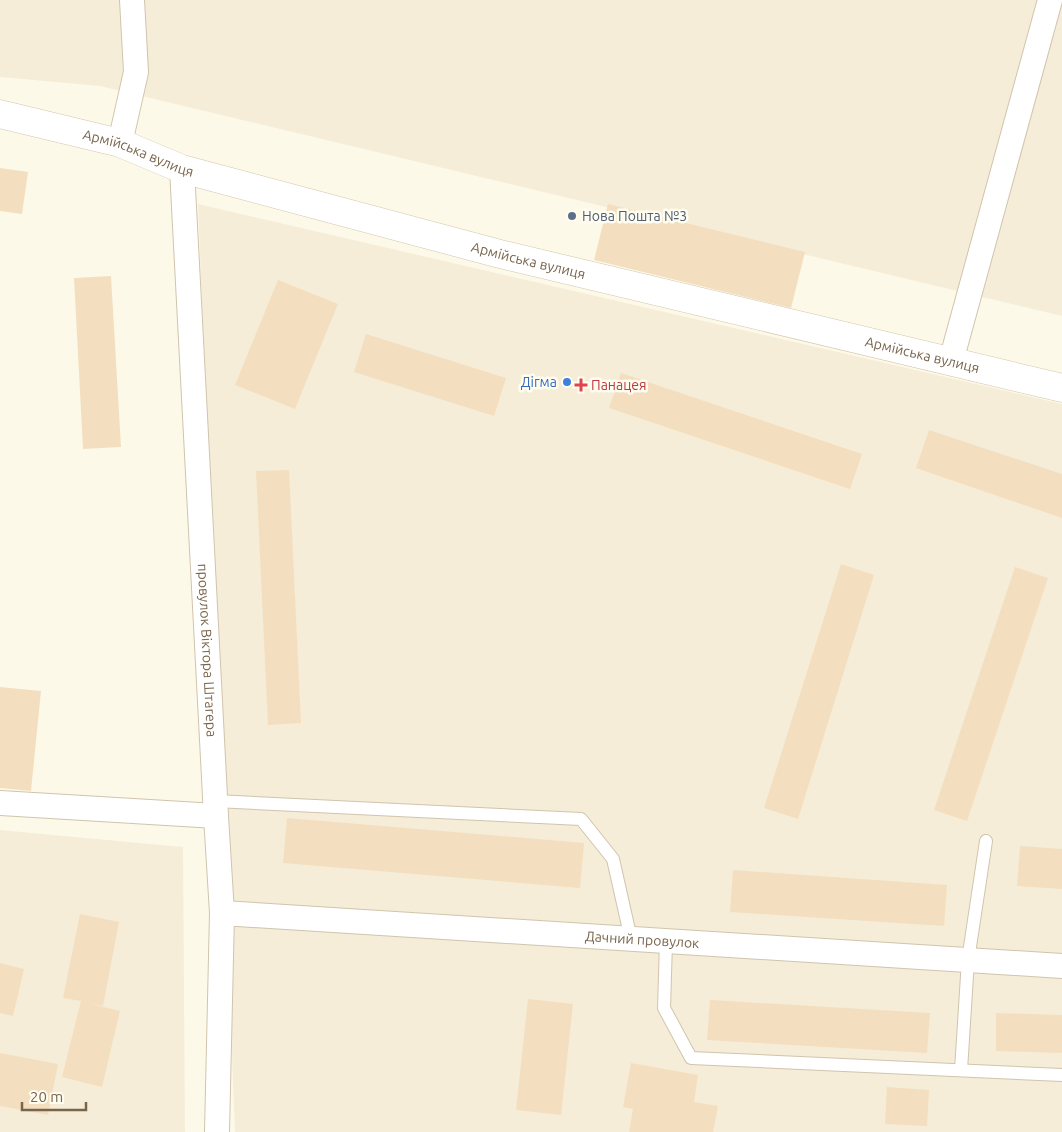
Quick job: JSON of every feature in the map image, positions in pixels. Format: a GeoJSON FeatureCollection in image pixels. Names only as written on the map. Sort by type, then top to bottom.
{"type":"FeatureCollection","features":[{"type":"Feature","properties":{"kind":"street"},"geometry":{"type":"LineString","coordinates":[[120,143],[136,72],[132,0]]}},
{"type":"Feature","properties":{"kind":"street"},"geometry":{"type":"LineString","coordinates":[[950,362],[1050,0]]}},
{"type":"Feature","properties":{"kind":"street","name":"Армійська вулиця"},"geometry":{"type":"LineString","coordinates":[[0,114],[120,143],[182,169],[500,254],[1062,388]]}},
{"type":"Feature","properties":{"kind":"street","name":"провулок Віктора Штагера"},"geometry":{"type":"LineString","coordinates":[[182,169],[222,912],[217,1132]]}},
{"type":"Feature","properties":{"kind":"street"},"geometry":{"type":"LineString","coordinates":[[0,803],[215,808]]}},
{"type":"Feature","properties":{"kind":"street","name":"Дачний провулок"},"geometry":{"type":"LineString","coordinates":[[222,912],[1062,966]]}},
{"type":"Feature","properties":{"kind":"lane"},"geometry":{"type":"LineString","coordinates":[[215,808],[581,819],[614,859],[631,939]]}},
{"type":"Feature","properties":{"kind":"lane"},"geometry":{"type":"LineString","coordinates":[[960,1070],[968,960],[986,841]]}},
{"type":"Feature","properties":{"kind":"lane"},"geometry":{"type":"LineString","coordinates":[[666,942],[664,1008],[691,1058],[1062,1075]]}},
{"type":"Feature","properties":{"kind":"shaded area"},"geometry":{"type":"Polygon","coordinates":[[[0,0],[1062,0],[1062,316],[100,86],[0,77],[0,0]]]}},
{"type":"Feature","properties":{"kind":"shaded area"},"geometry":{"type":"Polygon","coordinates":[[[198,204],[1062,404],[1062,1132],[235,1132],[198,204]]]}},
{"type":"Feature","properties":{"kind":"shaded area"},"geometry":{"type":"Polygon","coordinates":[[[0,830],[183,847],[185,1132],[0,1132],[0,830]]]}},
{"type":"Feature","properties":{"kind":"building"},"geometry":{"type":"Polygon","coordinates":[[[0,168],[28,172],[22,214],[0,211],[0,168]]]}},
{"type":"Feature","properties":{"kind":"building"},"geometry":{"type":"Polygon","coordinates":[[[608,204],[805,252],[791,308],[594,260],[608,204]]]}},
{"type":"Feature","properties":{"kind":"building"},"geometry":{"type":"Polygon","coordinates":[[[111,276],[121,447],[83,449],[74,278],[111,276]]]}},
{"type":"Feature","properties":{"kind":"building"},"geometry":{"type":"Polygon","coordinates":[[[278,280],[338,304],[295,409],[235,385],[278,280]]]}},
{"type":"Feature","properties":{"kind":"building"},"geometry":{"type":"Polygon","coordinates":[[[366,334],[506,378],[494,416],[354,372],[366,334]]]}},
{"type":"Feature","properties":{"kind":"building"},"geometry":{"type":"Polygon","coordinates":[[[621,373],[862,454],[850,489],[609,408],[621,373]]]}},
{"type":"Feature","properties":{"kind":"building"},"geometry":{"type":"Polygon","coordinates":[[[929,430],[1062,474],[1062,518],[916,468],[929,430]]]}},
{"type":"Feature","properties":{"kind":"building"},"geometry":{"type":"Polygon","coordinates":[[[289,470],[301,723],[268,725],[256,471],[289,470]]]}},
{"type":"Feature","properties":{"kind":"building"},"geometry":{"type":"Polygon","coordinates":[[[841,564],[874,575],[798,819],[764,808],[841,564]]]}},
{"type":"Feature","properties":{"kind":"building"},"geometry":{"type":"Polygon","coordinates":[[[1015,567],[1048,578],[967,821],[934,810],[1015,567]]]}},
{"type":"Feature","properties":{"kind":"building"},"geometry":{"type":"Polygon","coordinates":[[[0,687],[41,691],[31,791],[0,788],[0,687]]]}},
{"type":"Feature","properties":{"kind":"building"},"geometry":{"type":"Polygon","coordinates":[[[287,818],[584,843],[580,888],[283,863],[287,818]]]}},
{"type":"Feature","properties":{"kind":"building"},"geometry":{"type":"Polygon","coordinates":[[[1020,846],[1062,849],[1062,889],[1017,886],[1020,846]]]}},
{"type":"Feature","properties":{"kind":"building"},"geometry":{"type":"Polygon","coordinates":[[[733,870],[947,885],[944,926],[730,912],[733,870]]]}},
{"type":"Feature","properties":{"kind":"building"},"geometry":{"type":"Polygon","coordinates":[[[80,914],[119,922],[103,1006],[91,1004],[120,1011],[102,1087],[62,1077],[81,1001],[63,998],[80,914]]]}},
{"type":"Feature","properties":{"kind":"building"},"geometry":{"type":"Polygon","coordinates":[[[0,963],[24,969],[13,1016],[0,1013],[0,963]]]}},
{"type":"Feature","properties":{"kind":"building"},"geometry":{"type":"Polygon","coordinates":[[[528,999],[573,1004],[561,1115],[516,1110],[528,999]]]}},
{"type":"Feature","properties":{"kind":"building"},"geometry":{"type":"Polygon","coordinates":[[[710,1000],[930,1013],[927,1053],[707,1040],[710,1000]]]}},
{"type":"Feature","properties":{"kind":"building"},"geometry":{"type":"Polygon","coordinates":[[[996,1013],[1062,1015],[1062,1053],[996,1051],[996,1013]]]}},
{"type":"Feature","properties":{"kind":"building"},"geometry":{"type":"Polygon","coordinates":[[[0,1053],[58,1064],[48,1115],[0,1106],[0,1053]]]}},
{"type":"Feature","properties":{"kind":"building"},"geometry":{"type":"Polygon","coordinates":[[[631,1063],[698,1075],[694,1102],[718,1106],[713,1132],[629,1132],[633,1109],[623,1107],[631,1063]]]}},
{"type":"Feature","properties":{"kind":"building"},"geometry":{"type":"Polygon","coordinates":[[[887,1087],[929,1090],[927,1126],[885,1124],[887,1087]]]}},
{"type":"Feature","properties":{"kind":"place","name":"Нова Пошта №3"},"geometry":{"type":"Point","coordinates":[572,216]}},
{"type":"Feature","properties":{"kind":"place","name":"Дігма"},"geometry":{"type":"Point","coordinates":[567,382]}},
{"type":"Feature","properties":{"kind":"place","name":"Панацея"},"geometry":{"type":"Point","coordinates":[581,385]}}]}
